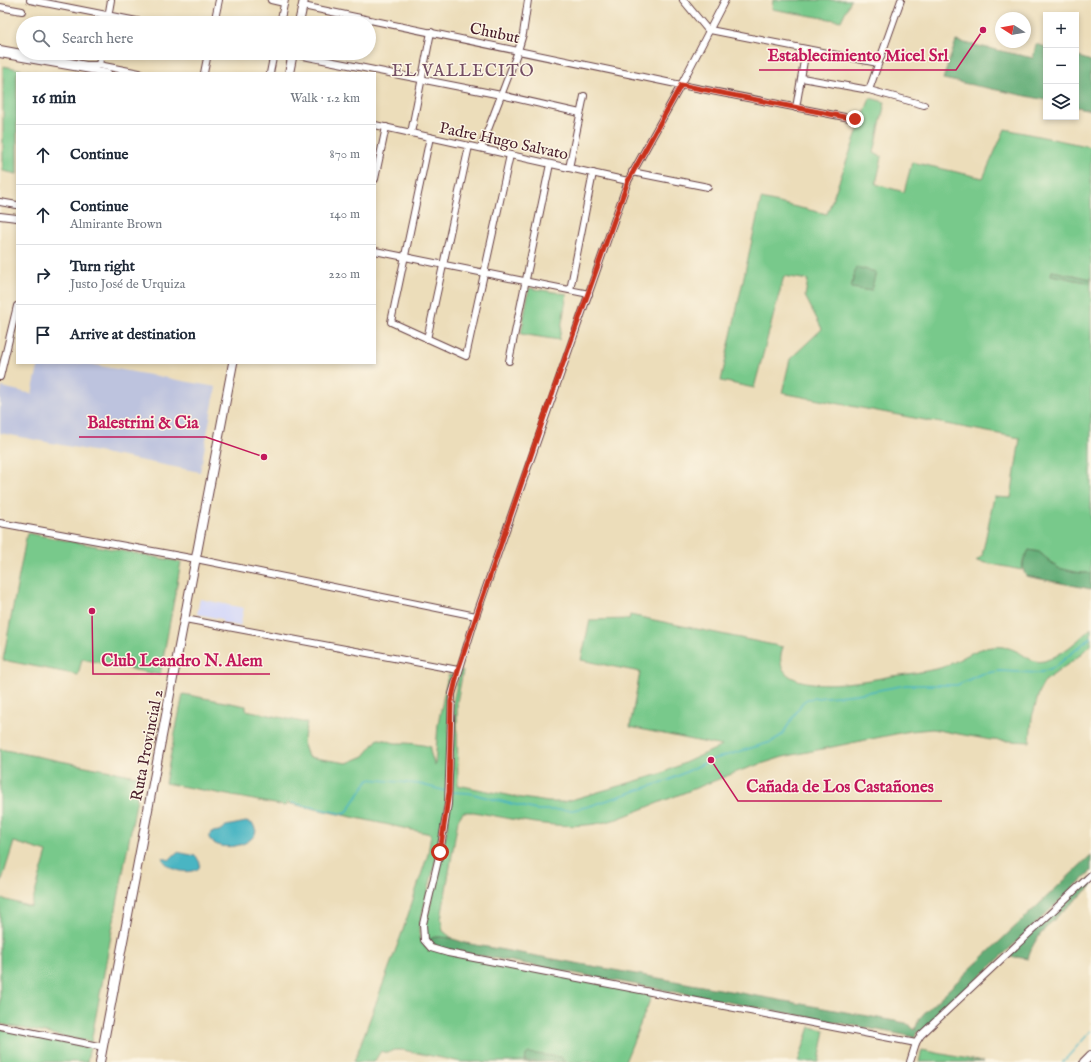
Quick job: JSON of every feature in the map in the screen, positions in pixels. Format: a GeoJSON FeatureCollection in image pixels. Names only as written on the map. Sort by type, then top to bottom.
{"type":"FeatureCollection","features":[{"type":"Feature","properties":{"kind":"main road"},"geometry":{"type":"LineString","coordinates":[[300,16],[303,3]]}},
{"type":"Feature","properties":{"kind":"main road"},"geometry":{"type":"LineString","coordinates":[[289,72],[292,60]]}},
{"type":"Feature","properties":{"kind":"main road","name":"Ruta Provincial 2"},"geometry":{"type":"LineString","coordinates":[[100,1062],[234,364]]}},
{"type":"Feature","properties":{"kind":"main road"},"geometry":{"type":"LineString","coordinates":[[1084,1062],[1091,1055]]}},
{"type":"Feature","properties":{"kind":"street"},"geometry":{"type":"LineString","coordinates":[[30,0],[113,16]]}},
{"type":"Feature","properties":{"kind":"street"},"geometry":{"type":"LineString","coordinates":[[108,15],[111,0]]}},
{"type":"Feature","properties":{"kind":"street"},"geometry":{"type":"LineString","coordinates":[[216,16],[219,0]]}},
{"type":"Feature","properties":{"kind":"street"},"geometry":{"type":"LineString","coordinates":[[271,0],[285,1],[282,16]]}},
{"type":"Feature","properties":{"kind":"street"},"geometry":{"type":"LineString","coordinates":[[481,148],[518,51],[523,34],[528,0]]}},
{"type":"Feature","properties":{"kind":"street"},"geometry":{"type":"LineString","coordinates":[[683,0],[707,29],[710,30],[878,63]]}},
{"type":"Feature","properties":{"kind":"street"},"geometry":{"type":"LineString","coordinates":[[725,0],[681,85],[628,181],[458,670],[451,702],[448,804],[440,852],[422,932],[427,945],[435,950],[448,953],[916,1043]]}},
{"type":"Feature","properties":{"kind":"street"},"geometry":{"type":"LineString","coordinates":[[869,90],[901,0]]}},
{"type":"Feature","properties":{"kind":"street","name":"Chubut"},"geometry":{"type":"LineString","coordinates":[[303,3],[360,16]]}},
{"type":"Feature","properties":{"kind":"street"},"geometry":{"type":"LineString","coordinates":[[0,7],[22,11]]}},
{"type":"Feature","properties":{"kind":"street","name":"Chubut"},"geometry":{"type":"LineString","coordinates":[[376,20],[681,85],[855,119]]}},
{"type":"Feature","properties":{"kind":"street"},"geometry":{"type":"LineString","coordinates":[[411,133],[431,32]]}},
{"type":"Feature","properties":{"kind":"street"},"geometry":{"type":"LineString","coordinates":[[0,49],[16,53]]}},
{"type":"Feature","properties":{"kind":"street"},"geometry":{"type":"LineString","coordinates":[[796,108],[806,50]]}},
{"type":"Feature","properties":{"kind":"street"},"geometry":{"type":"LineString","coordinates":[[0,54],[16,57]]}},
{"type":"Feature","properties":{"kind":"street"},"geometry":{"type":"LineString","coordinates":[[32,60],[100,72]]}},
{"type":"Feature","properties":{"kind":"street"},"geometry":{"type":"LineString","coordinates":[[45,60],[85,70],[99,65],[134,72]]}},
{"type":"Feature","properties":{"kind":"street"},"geometry":{"type":"LineString","coordinates":[[99,65],[100,60]]}},
{"type":"Feature","properties":{"kind":"street"},"geometry":{"type":"LineString","coordinates":[[204,72],[207,60]]}},
{"type":"Feature","properties":{"kind":"street"},"geometry":{"type":"LineString","coordinates":[[270,72],[273,60]]}},
{"type":"Feature","properties":{"kind":"street"},"geometry":{"type":"LineString","coordinates":[[324,60],[501,95],[580,113]]}},
{"type":"Feature","properties":{"kind":"street"},"geometry":{"type":"LineString","coordinates":[[802,78],[869,90],[924,105]]}},
{"type":"Feature","properties":{"kind":"street"},"geometry":{"type":"LineString","coordinates":[[569,168],[584,96]]}},
{"type":"Feature","properties":{"kind":"street","name":"Padre Hugo Salvato"},"geometry":{"type":"LineString","coordinates":[[376,125],[628,181]]}},
{"type":"Feature","properties":{"kind":"street"},"geometry":{"type":"LineString","coordinates":[[376,174],[386,127]]}},
{"type":"Feature","properties":{"kind":"street"},"geometry":{"type":"LineString","coordinates":[[430,137],[391,322],[466,356],[510,154]]}},
{"type":"Feature","properties":{"kind":"street"},"geometry":{"type":"LineString","coordinates":[[427,338],[469,146]]}},
{"type":"Feature","properties":{"kind":"street"},"geometry":{"type":"LineString","coordinates":[[509,361],[550,164]]}},
{"type":"Feature","properties":{"kind":"street"},"geometry":{"type":"LineString","coordinates":[[632,172],[708,187]]}},
{"type":"Feature","properties":{"kind":"street"},"geometry":{"type":"LineString","coordinates":[[570,290],[593,173]]}},
{"type":"Feature","properties":{"kind":"street"},"geometry":{"type":"LineString","coordinates":[[0,202],[16,205]]}},
{"type":"Feature","properties":{"kind":"street"},"geometry":{"type":"LineString","coordinates":[[0,216],[16,218]]}},
{"type":"Feature","properties":{"kind":"street"},"geometry":{"type":"LineString","coordinates":[[376,251],[589,294]]}},
{"type":"Feature","properties":{"kind":"street"},"geometry":{"type":"LineString","coordinates":[[0,377],[3,352],[16,309]]}},
{"type":"Feature","properties":{"kind":"street"},"geometry":{"type":"LineString","coordinates":[[0,523],[196,559],[476,616]]}},
{"type":"Feature","properties":{"kind":"street"},"geometry":{"type":"LineString","coordinates":[[184,619],[458,670]]}},
{"type":"Feature","properties":{"kind":"street"},"geometry":{"type":"LineString","coordinates":[[910,1062],[916,1043],[922,1035],[1091,875]]}},
{"type":"Feature","properties":{"kind":"street"},"geometry":{"type":"LineString","coordinates":[[0,1026],[103,1047]]}},
{"type":"Feature","properties":{"kind":"shaded area"},"geometry":{"type":"Polygon","coordinates":[[[39,364],[90,364],[216,387],[200,472],[0,433],[0,396],[2,387],[32,394],[39,364]]]}},
{"type":"Feature","properties":{"kind":"shaded area"},"geometry":{"type":"Polygon","coordinates":[[[200,599],[244,608],[240,626],[222,623],[222,619],[197,614],[200,599]]]}},
{"type":"Feature","properties":{"kind":"green space"},"geometry":{"type":"Polygon","coordinates":[[[773,0],[851,0],[841,21],[772,9],[773,0]]]}},
{"type":"Feature","properties":{"kind":"green space"},"geometry":{"type":"Polygon","coordinates":[[[956,41],[1033,58],[1036,44],[1043,46],[1043,99],[943,79],[956,41]]]}},
{"type":"Feature","properties":{"kind":"green space"},"geometry":{"type":"Polygon","coordinates":[[[1079,57],[1091,61],[1091,110],[1079,108],[1079,57]]]}},
{"type":"Feature","properties":{"kind":"green space"},"geometry":{"type":"Polygon","coordinates":[[[3,66],[35,72],[16,72],[16,174],[3,171],[3,66]]]}},
{"type":"Feature","properties":{"kind":"green space"},"geometry":{"type":"Polygon","coordinates":[[[870,98],[885,102],[874,153],[882,157],[876,184],[904,192],[912,162],[983,178],[1005,129],[1091,147],[1091,279],[1052,271],[1051,275],[1091,283],[1091,573],[1080,573],[1058,568],[1039,552],[1029,550],[1023,561],[1022,570],[976,561],[982,556],[994,497],[1011,498],[1020,438],[782,393],[790,359],[822,329],[805,296],[808,280],[784,276],[754,388],[721,381],[761,199],[827,214],[870,98]]]}},
{"type":"Feature","properties":{"kind":"green space"},"geometry":{"type":"Polygon","coordinates":[[[856,267],[876,272],[871,291],[851,288],[856,267]]]}},
{"type":"Feature","properties":{"kind":"green space"},"geometry":{"type":"Polygon","coordinates":[[[1052,271],[1091,279],[1091,283],[1051,275],[1052,271]]]}},
{"type":"Feature","properties":{"kind":"green space"},"geometry":{"type":"Polygon","coordinates":[[[529,288],[567,294],[559,340],[521,334],[529,288]]]}},
{"type":"Feature","properties":{"kind":"green space"},"geometry":{"type":"Polygon","coordinates":[[[27,533],[181,562],[160,675],[82,659],[78,675],[3,660],[27,533]]]}},
{"type":"Feature","properties":{"kind":"green space"},"geometry":{"type":"Polygon","coordinates":[[[1029,550],[1039,552],[1058,568],[1080,573],[1091,573],[1091,589],[1026,576],[1023,566],[1029,550]]]}},
{"type":"Feature","properties":{"kind":"green space"},"geometry":{"type":"Polygon","coordinates":[[[630,615],[783,647],[781,664],[788,675],[802,681],[821,684],[861,681],[940,668],[947,666],[973,652],[986,648],[1004,647],[1012,649],[1032,660],[1039,662],[1044,661],[1063,652],[1091,628],[1091,644],[1079,656],[1045,681],[1040,690],[1032,717],[1030,742],[991,740],[932,729],[910,731],[783,757],[742,770],[617,819],[599,823],[581,825],[545,824],[474,812],[463,812],[458,820],[441,919],[443,931],[452,938],[434,937],[429,942],[425,928],[446,835],[452,792],[453,702],[460,670],[463,671],[457,702],[458,785],[522,798],[548,802],[564,802],[660,774],[722,746],[630,727],[640,672],[581,660],[590,620],[629,619],[630,615]]]}},
{"type":"Feature","properties":{"kind":"green space"},"geometry":{"type":"Polygon","coordinates":[[[448,675],[454,676],[450,694],[447,794],[439,847],[419,927],[420,940],[429,949],[652,995],[625,1062],[461,1062],[403,1050],[394,1050],[388,1053],[381,1051],[374,1062],[354,1062],[403,930],[428,854],[431,834],[287,803],[285,806],[165,783],[183,694],[246,706],[246,710],[307,723],[303,742],[308,757],[347,763],[364,756],[378,739],[394,743],[416,744],[431,747],[430,751],[435,766],[438,724],[448,675]]]}},
{"type":"Feature","properties":{"kind":"green space"},"geometry":{"type":"Polygon","coordinates":[[[0,749],[141,777],[91,1042],[0,1024],[0,898],[31,907],[47,852],[14,842],[0,886],[0,749]]]}},
{"type":"Feature","properties":{"kind":"green space"},"geometry":{"type":"Polygon","coordinates":[[[1091,855],[1091,871],[922,1032],[917,1032],[915,1037],[440,948],[429,942],[429,939],[433,938],[447,938],[465,943],[906,1023],[915,1030],[919,1019],[927,1010],[1091,855]]]}},
{"type":"Feature","properties":{"kind":"green space"},"geometry":{"type":"Polygon","coordinates":[[[1091,878],[1091,887],[1045,929],[1031,949],[1028,959],[1014,958],[1010,956],[1010,954],[1091,878]]]}},
{"type":"Feature","properties":{"kind":"green space"},"geometry":{"type":"Polygon","coordinates":[[[810,1027],[825,1030],[819,1062],[798,1062],[810,1027]]]}},
{"type":"Feature","properties":{"kind":"green space"},"geometry":{"type":"Polygon","coordinates":[[[0,1029],[90,1047],[87,1062],[0,1062],[0,1029]]]}},
{"type":"Feature","properties":{"kind":"green space"},"geometry":{"type":"Polygon","coordinates":[[[922,1050],[983,1062],[919,1062],[922,1050]]]}},
{"type":"Feature","properties":{"kind":"green space"},"geometry":{"type":"Polygon","coordinates":[[[529,1053],[561,1057],[565,1062],[525,1062],[526,1055],[529,1053]]]}},
{"type":"Feature","properties":{"kind":"water"},"geometry":{"type":"Polygon","coordinates":[[[246,822],[253,824],[256,831],[249,841],[227,847],[213,843],[209,838],[212,832],[219,831],[226,826],[246,822]]]}},
{"type":"Feature","properties":{"kind":"water"},"geometry":{"type":"Polygon","coordinates":[[[177,852],[196,856],[200,863],[199,868],[190,871],[178,870],[164,862],[162,857],[169,860],[177,852]]]}},
{"type":"Feature","properties":{"kind":"waterway"},"geometry":{"type":"LineString","coordinates":[[450,792],[469,793],[536,810],[573,810],[590,806],[669,780],[711,760],[771,742],[782,735],[802,703],[807,699],[857,694],[906,685],[957,685],[981,674],[999,671],[1039,673],[1055,667],[1091,637]]}},
{"type":"Feature","properties":{"kind":"waterway"},"geometry":{"type":"LineString","coordinates":[[292,803],[343,814],[347,812],[369,779],[419,784],[446,791]]}},
{"type":"Feature","properties":{"kind":"waterway"},"geometry":{"type":"LineString","coordinates":[[1063,1062],[1091,1031]]}},
{"type":"Feature","properties":{"kind":"place","name":"Establecimiento Micel Srl"},"geometry":{"type":"Point","coordinates":[983,30]}},
{"type":"Feature","properties":{"kind":"place","name":"Balestrini & Cia"},"geometry":{"type":"Point","coordinates":[264,457]}},
{"type":"Feature","properties":{"kind":"place","name":"Club Leandro N. Alem"},"geometry":{"type":"Point","coordinates":[92,611]}},
{"type":"Feature","properties":{"kind":"place","name":"Cañada de Los Castañones"},"geometry":{"type":"Point","coordinates":[711,760]}},
{"type":"Feature","properties":{"kind":"district","name":"EL VALLECITO"},"geometry":{"type":"Point","coordinates":[463,70]}},
{"type":"Feature","properties":{"kind":"route"},"geometry":{"type":"LineString","coordinates":[[440,852],[449,792],[451,702],[458,670],[544,417],[628,181],[681,85],[855,119]]}}]}
